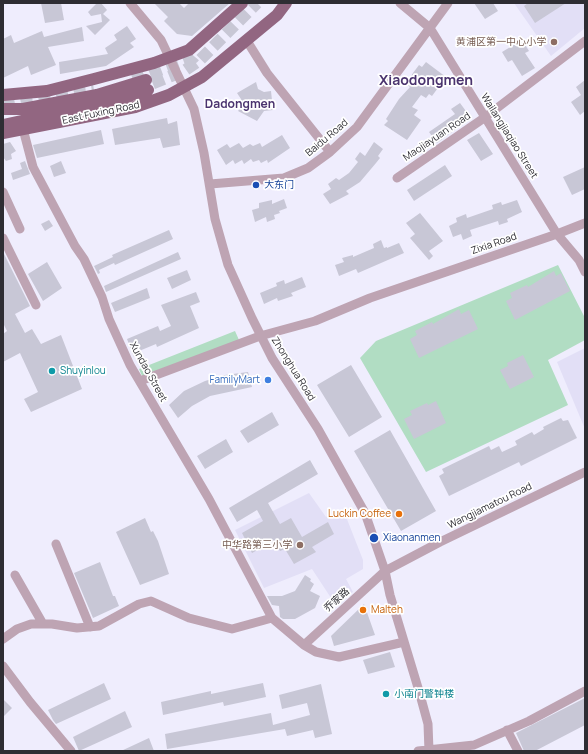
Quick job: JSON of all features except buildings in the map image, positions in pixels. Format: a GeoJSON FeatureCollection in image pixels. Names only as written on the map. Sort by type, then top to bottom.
{"type":"FeatureCollection","features":[{"type":"Feature","properties":{"kind":"main road"},"geometry":{"type":"LineString","coordinates":[[3,95],[47,90],[94,79],[169,58],[188,50],[242,3]]}},
{"type":"Feature","properties":{"kind":"main road","name":"East Fuxing Road"},"geometry":{"type":"LineString","coordinates":[[3,134],[135,107],[169,95],[202,77],[277,15],[286,3]]}},
{"type":"Feature","properties":{"kind":"main road"},"geometry":{"type":"LineString","coordinates":[[3,109],[23,109],[147,85],[109,102],[3,125]]}},
{"type":"Feature","properties":{"kind":"street","name":"Zhonghua Road"},"geometry":{"type":"LineString","coordinates":[[130,3],[160,40],[194,109],[210,184],[215,219],[228,265],[260,336],[318,429],[365,513],[385,571],[428,724],[429,750]]}},
{"type":"Feature","properties":{"kind":"street","name":"Wailangjiaqiao Street"},"geometry":{"type":"LineString","coordinates":[[400,3],[430,28],[484,118],[557,234],[579,260],[585,272]]}},
{"type":"Feature","properties":{"kind":"street","name":"Baidu Road"},"geometry":{"type":"LineString","coordinates":[[210,184],[284,178],[308,168],[330,152],[357,127],[448,3]]}},
{"type":"Feature","properties":{"kind":"street"},"geometry":{"type":"LineString","coordinates":[[247,41],[265,71],[330,152]]}},
{"type":"Feature","properties":{"kind":"street","name":"Maojiayuan Road"},"geometry":{"type":"LineString","coordinates":[[397,178],[484,118],[585,41]]}},
{"type":"Feature","properties":{"kind":"street","name":"Xundao Street"},"geometry":{"type":"LineString","coordinates":[[23,129],[32,167],[75,246],[84,259],[109,319],[140,381],[209,499],[272,618]]}},
{"type":"Feature","properties":{"kind":"street"},"geometry":{"type":"LineString","coordinates":[[3,192],[20,229]]}},
{"type":"Feature","properties":{"kind":"street","name":"Zixia Road"},"geometry":{"type":"LineString","coordinates":[[140,381],[260,336],[315,321],[410,284],[585,223]]}},
{"type":"Feature","properties":{"kind":"street"},"geometry":{"type":"LineString","coordinates":[[3,238],[36,305]]}},
{"type":"Feature","properties":{"kind":"street","name":"Wangjiamatou Road"},"geometry":{"type":"LineString","coordinates":[[385,571],[440,542],[585,472]]}},
{"type":"Feature","properties":{"kind":"street"},"geometry":{"type":"LineString","coordinates":[[56,544],[90,627]]}},
{"type":"Feature","properties":{"kind":"street","name":"乔家路"},"geometry":{"type":"LineString","coordinates":[[304,645],[385,571]]}},
{"type":"Feature","properties":{"kind":"street"},"geometry":{"type":"LineString","coordinates":[[15,575],[43,624]]}},
{"type":"Feature","properties":{"kind":"street"},"geometry":{"type":"LineString","coordinates":[[3,639],[24,626],[31,624],[77,628],[99,626],[139,604],[151,601],[189,618],[232,629],[272,618],[304,645],[316,652],[339,657],[404,642]]}},
{"type":"Feature","properties":{"kind":"street"},"geometry":{"type":"LineString","coordinates":[[3,666],[30,702],[71,751]]}},
{"type":"Feature","properties":{"kind":"street"},"geometry":{"type":"LineString","coordinates":[[418,751],[473,748],[507,730],[529,721],[585,691]]}},
{"type":"Feature","properties":{"kind":"street"},"geometry":{"type":"LineString","coordinates":[[507,730],[518,751]]}},
{"type":"Feature","properties":{"kind":"shaded area","name":"黄浦区第一中心小学"},"geometry":{"type":"Polygon","coordinates":[[[514,3],[585,3],[585,28],[551,56],[514,3]]]}},
{"type":"Feature","properties":{"kind":"shaded area"},"geometry":{"type":"Polygon","coordinates":[[[585,348],[585,429],[557,362],[585,348]]]}},
{"type":"Feature","properties":{"kind":"shaded area","name":"中华路第三小学"},"geometry":{"type":"Polygon","coordinates":[[[309,493],[326,517],[343,509],[363,560],[363,569],[346,579],[353,592],[335,604],[312,569],[264,588],[235,530],[309,493]]]}},
{"type":"Feature","properties":{"kind":"green space"},"geometry":{"type":"Polygon","coordinates":[[[558,265],[585,318],[585,340],[548,360],[568,405],[426,472],[360,358],[376,341],[558,265]]]}},
{"type":"Feature","properties":{"kind":"green space"},"geometry":{"type":"Polygon","coordinates":[[[235,331],[239,340],[142,376],[139,369],[235,331]]]}},
{"type":"Feature","properties":{"kind":"tunnel"},"geometry":{"type":"LineString","coordinates":[[136,90],[184,71],[200,60],[257,3]]}},
{"type":"Feature","properties":{"kind":"tunnel"},"geometry":{"type":"LineString","coordinates":[[133,80],[193,58],[198,52]]}},
{"type":"Feature","properties":{"kind":"tunnel"},"geometry":{"type":"LineString","coordinates":[[3,105],[94,90]]}},
{"type":"Feature","properties":{"kind":"place","name":"黄浦区第一中心小学"},"geometry":{"type":"Point","coordinates":[554,42]}},
{"type":"Feature","properties":{"kind":"place","name":"大东门"},"geometry":{"type":"Point","coordinates":[256,185]}},
{"type":"Feature","properties":{"kind":"place","name":"Shuyinlou"},"geometry":{"type":"Point","coordinates":[52,371]}},
{"type":"Feature","properties":{"kind":"place","name":"FamilyMart"},"geometry":{"type":"Point","coordinates":[268,380]}},
{"type":"Feature","properties":{"kind":"place","name":"Luckin Coffee"},"geometry":{"type":"Point","coordinates":[399,514]}},
{"type":"Feature","properties":{"kind":"place","name":"Xiaonanmen"},"geometry":{"type":"Point","coordinates":[374,538]}},
{"type":"Feature","properties":{"kind":"place","name":"中华路第三小学"},"geometry":{"type":"Point","coordinates":[300,545]}},
{"type":"Feature","properties":{"kind":"place","name":"Malteh"},"geometry":{"type":"Point","coordinates":[363,610]}},
{"type":"Feature","properties":{"kind":"place","name":"小南门警钟楼"},"geometry":{"type":"Point","coordinates":[386,694]}},
{"type":"Feature","properties":{"kind":"district","name":"Xiaodongmen"},"geometry":{"type":"Point","coordinates":[426,81]}},
{"type":"Feature","properties":{"kind":"district","name":"Dadongmen"},"geometry":{"type":"Point","coordinates":[240,105]}}]}
